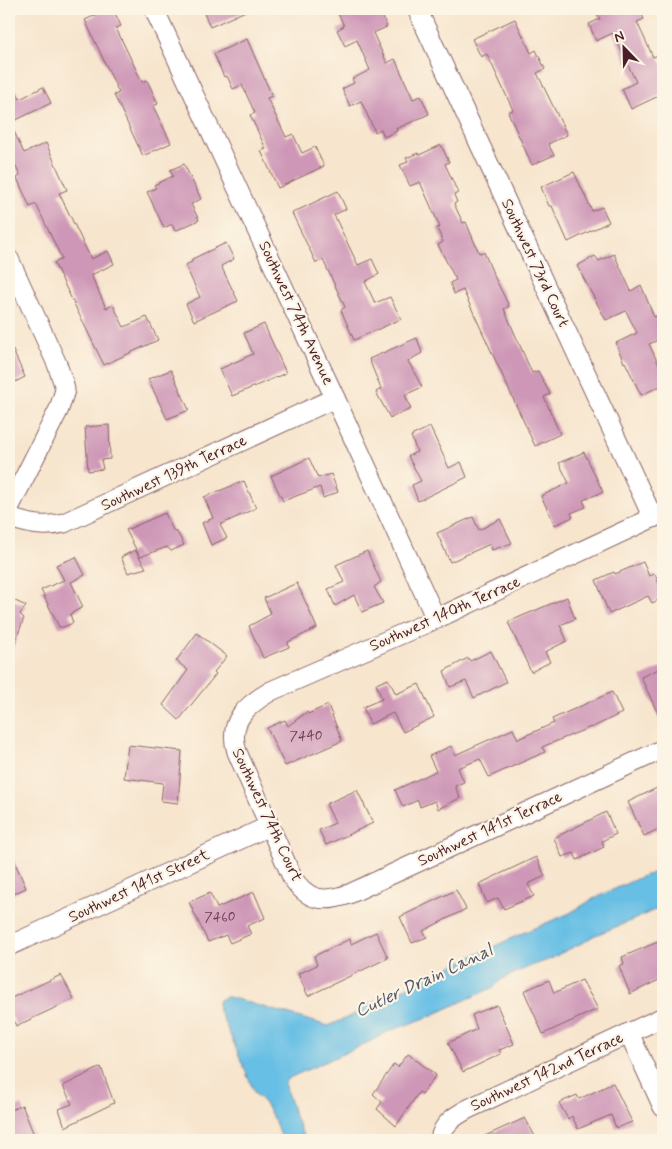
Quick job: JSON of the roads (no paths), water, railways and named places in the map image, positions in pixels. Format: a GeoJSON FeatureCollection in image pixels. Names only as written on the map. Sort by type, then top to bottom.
{"type":"FeatureCollection","features":[{"type":"Feature","properties":{"kind":"street","name":"Southwest 74th Avenue"},"geometry":{"type":"LineString","coordinates":[[154,9],[436,618]]}},
{"type":"Feature","properties":{"kind":"street","name":"Southwest 73rd Court"},"geometry":{"type":"LineString","coordinates":[[417,9],[658,515]]}},
{"type":"Feature","properties":{"kind":"street"},"geometry":{"type":"LineString","coordinates":[[9,259],[57,364],[64,385],[63,398],[59,409],[9,508]]}},
{"type":"Feature","properties":{"kind":"street","name":"Southwest 139th Terrace"},"geometry":{"type":"LineString","coordinates":[[9,518],[34,526],[64,524],[335,398]]}},
{"type":"Feature","properties":{"kind":"street","name":"Southwest 140th Terrace"},"geometry":{"type":"LineString","coordinates":[[236,725],[247,708],[271,691],[436,618],[658,515]]}},
{"type":"Feature","properties":{"kind":"street","name":"Southwest 74th Court"},"geometry":{"type":"LineString","coordinates":[[236,725],[234,743],[269,826],[296,883],[302,891],[315,898]]}},
{"type":"Feature","properties":{"kind":"street","name":"Southwest 141st Terrace"},"geometry":{"type":"LineString","coordinates":[[315,898],[330,899],[349,894],[663,749]]}},
{"type":"Feature","properties":{"kind":"street","name":"Southwest 141st Street"},"geometry":{"type":"LineString","coordinates":[[9,946],[269,826]]}},
{"type":"Feature","properties":{"kind":"street","name":"Southwest 142nd Terrace"},"geometry":{"type":"LineString","coordinates":[[440,1139],[444,1128],[452,1119],[468,1109],[663,1017]]}},
{"type":"Feature","properties":{"kind":"street"},"geometry":{"type":"LineString","coordinates":[[629,1033],[663,1107]]}},
{"type":"Feature","properties":{"kind":"water","name":"Cutler Drain Canal"},"geometry":{"type":"Polygon","coordinates":[[[663,868],[663,906],[593,936],[551,959],[502,979],[494,987],[428,1017],[387,1032],[289,1078],[285,1082],[285,1086],[305,1140],[283,1140],[268,1109],[255,1094],[219,1011],[219,1000],[229,997],[328,1026],[351,1016],[370,1004],[570,913],[593,899],[663,868]]]}}]}
